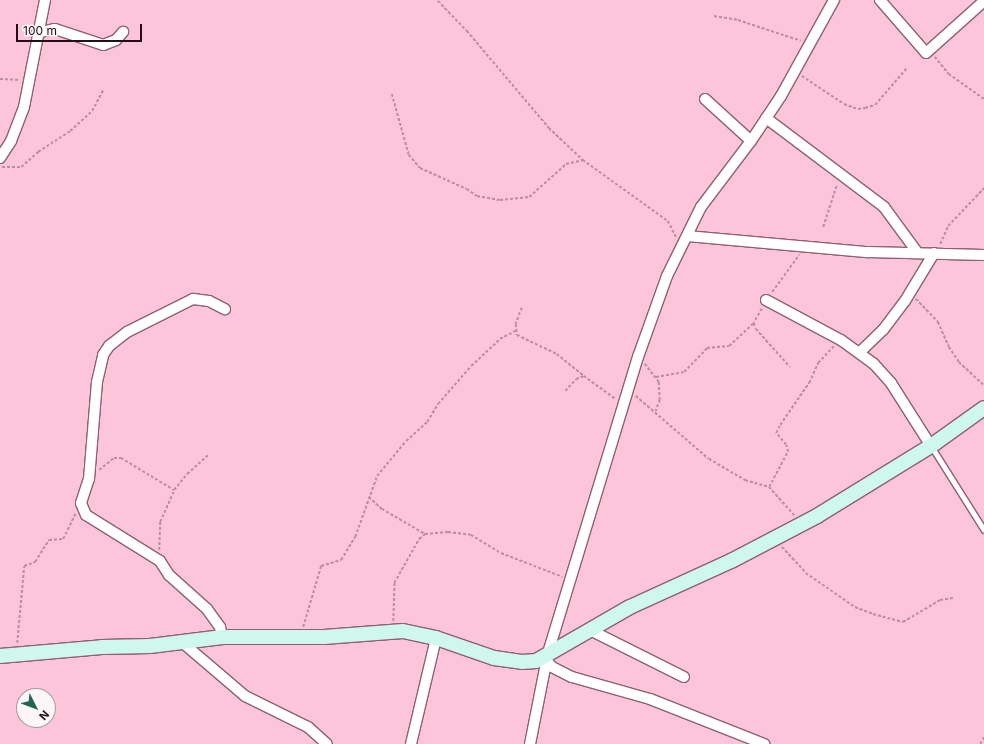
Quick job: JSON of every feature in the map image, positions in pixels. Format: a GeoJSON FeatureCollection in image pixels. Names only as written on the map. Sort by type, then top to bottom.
{"type":"FeatureCollection","features":[{"type":"Feature","properties":{"kind":"street"},"geometry":{"type":"LineString","coordinates":[[0,158],[19,122],[45,0]]}},
{"type":"Feature","properties":{"kind":"street"},"geometry":{"type":"LineString","coordinates":[[530,744],[547,657],[638,357],[666,276],[702,207],[719,181],[752,141],[795,72],[808,44],[834,0]]}},
{"type":"Feature","properties":{"kind":"street"},"geometry":{"type":"LineString","coordinates":[[880,0],[926,53],[932,50],[984,1]]}},
{"type":"Feature","properties":{"kind":"street"},"geometry":{"type":"LineString","coordinates":[[37,33],[55,29],[103,45],[116,40],[123,32]]}},
{"type":"Feature","properties":{"kind":"street"},"geometry":{"type":"LineString","coordinates":[[705,99],[752,141]]}},
{"type":"Feature","properties":{"kind":"street"},"geometry":{"type":"LineString","coordinates":[[766,118],[884,207],[917,252]]}},
{"type":"Feature","properties":{"kind":"street"},"geometry":{"type":"LineString","coordinates":[[687,236],[803,248],[984,255]]}},
{"type":"Feature","properties":{"kind":"street"},"geometry":{"type":"LineString","coordinates":[[860,352],[883,330],[911,294],[934,253]]}},
{"type":"Feature","properties":{"kind":"street"},"geometry":{"type":"LineString","coordinates":[[222,637],[220,627],[207,610],[169,575],[160,561],[86,515],[80,503],[89,479],[97,382],[103,355],[109,346],[126,332],[193,299],[209,300],[225,309]]}},
{"type":"Feature","properties":{"kind":"street"},"geometry":{"type":"LineString","coordinates":[[766,300],[842,340],[860,352],[891,383],[931,446]]}},
{"type":"Feature","properties":{"kind":"street"},"geometry":{"type":"LineString","coordinates":[[0,656],[183,643],[222,637],[298,638],[414,632],[494,658],[522,662],[536,661],[547,657],[630,607],[802,524],[931,446],[984,408]]}},
{"type":"Feature","properties":{"kind":"street"},"geometry":{"type":"LineString","coordinates":[[590,630],[684,677]]}},
{"type":"Feature","properties":{"kind":"street"},"geometry":{"type":"LineString","coordinates":[[411,744],[436,638]]}},
{"type":"Feature","properties":{"kind":"street"},"geometry":{"type":"LineString","coordinates":[[183,643],[245,696],[308,727],[327,744]]}},
{"type":"Feature","properties":{"kind":"street"},"geometry":{"type":"LineString","coordinates":[[547,657],[552,667],[572,677],[650,699],[764,744]]}},
{"type":"Feature","properties":{"kind":"lane"},"geometry":{"type":"LineString","coordinates":[[931,446],[984,530]]}},
{"type":"Feature","properties":{"kind":"path"},"geometry":{"type":"LineString","coordinates":[[438,2],[467,31],[549,128],[583,160],[668,221],[676,235],[680,251]]}},
{"type":"Feature","properties":{"kind":"path"},"geometry":{"type":"LineString","coordinates":[[714,16],[738,20],[808,44]]}},
{"type":"Feature","properties":{"kind":"path"},"geometry":{"type":"LineString","coordinates":[[932,50],[937,62],[949,74],[984,99]]}},
{"type":"Feature","properties":{"kind":"path"},"geometry":{"type":"LineString","coordinates":[[795,72],[844,104],[858,109],[875,105],[906,69]]}},
{"type":"Feature","properties":{"kind":"path"},"geometry":{"type":"LineString","coordinates":[[0,79],[29,80]]}},
{"type":"Feature","properties":{"kind":"path"},"geometry":{"type":"LineString","coordinates":[[0,166],[12,169],[21,167],[38,152],[70,131],[92,111],[103,90]]}},
{"type":"Feature","properties":{"kind":"path"},"geometry":{"type":"LineString","coordinates":[[392,94],[409,155],[414,163],[420,168],[467,189],[477,196],[500,200],[529,197],[566,164],[583,160]]}},
{"type":"Feature","properties":{"kind":"path"},"geometry":{"type":"LineString","coordinates":[[823,227],[841,175]]}},
{"type":"Feature","properties":{"kind":"path"},"geometry":{"type":"LineString","coordinates":[[934,253],[948,226],[984,188]]}},
{"type":"Feature","properties":{"kind":"path"},"geometry":{"type":"LineString","coordinates":[[911,294],[938,322],[949,347],[959,362],[984,385]]}},
{"type":"Feature","properties":{"kind":"path"},"geometry":{"type":"LineString","coordinates":[[298,638],[308,615],[321,566],[341,560],[361,526],[369,497],[377,476],[406,441],[427,422],[438,404],[471,366],[500,339],[515,331],[522,308]]}},
{"type":"Feature","properties":{"kind":"path"},"geometry":{"type":"LineString","coordinates":[[656,377],[684,372],[707,348],[729,346],[754,324]]}},
{"type":"Feature","properties":{"kind":"path"},"geometry":{"type":"LineString","coordinates":[[515,331],[521,338],[557,354],[584,376],[624,404]]}},
{"type":"Feature","properties":{"kind":"path"},"geometry":{"type":"LineString","coordinates":[[768,487],[788,452],[786,445],[776,433],[780,425],[809,383],[818,363],[842,340]]}},
{"type":"Feature","properties":{"kind":"path"},"geometry":{"type":"LineString","coordinates":[[638,357],[656,377],[660,390],[656,411]]}},
{"type":"Feature","properties":{"kind":"path"},"geometry":{"type":"LineString","coordinates":[[565,391],[576,380],[584,376]]}},
{"type":"Feature","properties":{"kind":"path"},"geometry":{"type":"LineString","coordinates":[[628,390],[656,411],[709,459],[745,480],[768,487],[802,524]]}},
{"type":"Feature","properties":{"kind":"path"},"geometry":{"type":"LineString","coordinates":[[160,561],[160,522],[174,490],[187,474],[208,455]]}},
{"type":"Feature","properties":{"kind":"path"},"geometry":{"type":"LineString","coordinates":[[89,479],[114,458],[121,458],[174,490]]}},
{"type":"Feature","properties":{"kind":"path"},"geometry":{"type":"LineString","coordinates":[[369,497],[395,518],[425,534],[448,532],[471,535],[501,553],[570,580]]}},
{"type":"Feature","properties":{"kind":"path"},"geometry":{"type":"LineString","coordinates":[[18,654],[17,632],[24,566],[35,562],[49,540],[63,539],[80,503]]}},
{"type":"Feature","properties":{"kind":"path"},"geometry":{"type":"LineString","coordinates":[[394,632],[394,583],[419,539],[425,534]]}},
{"type":"Feature","properties":{"kind":"path"},"geometry":{"type":"LineString","coordinates":[[778,543],[806,573],[855,607],[873,614],[903,622],[940,600],[953,598]]}},
{"type":"Feature","properties":{"kind":"path"},"geometry":{"type":"LineString","coordinates":[[980,744],[984,737]]}}]}
